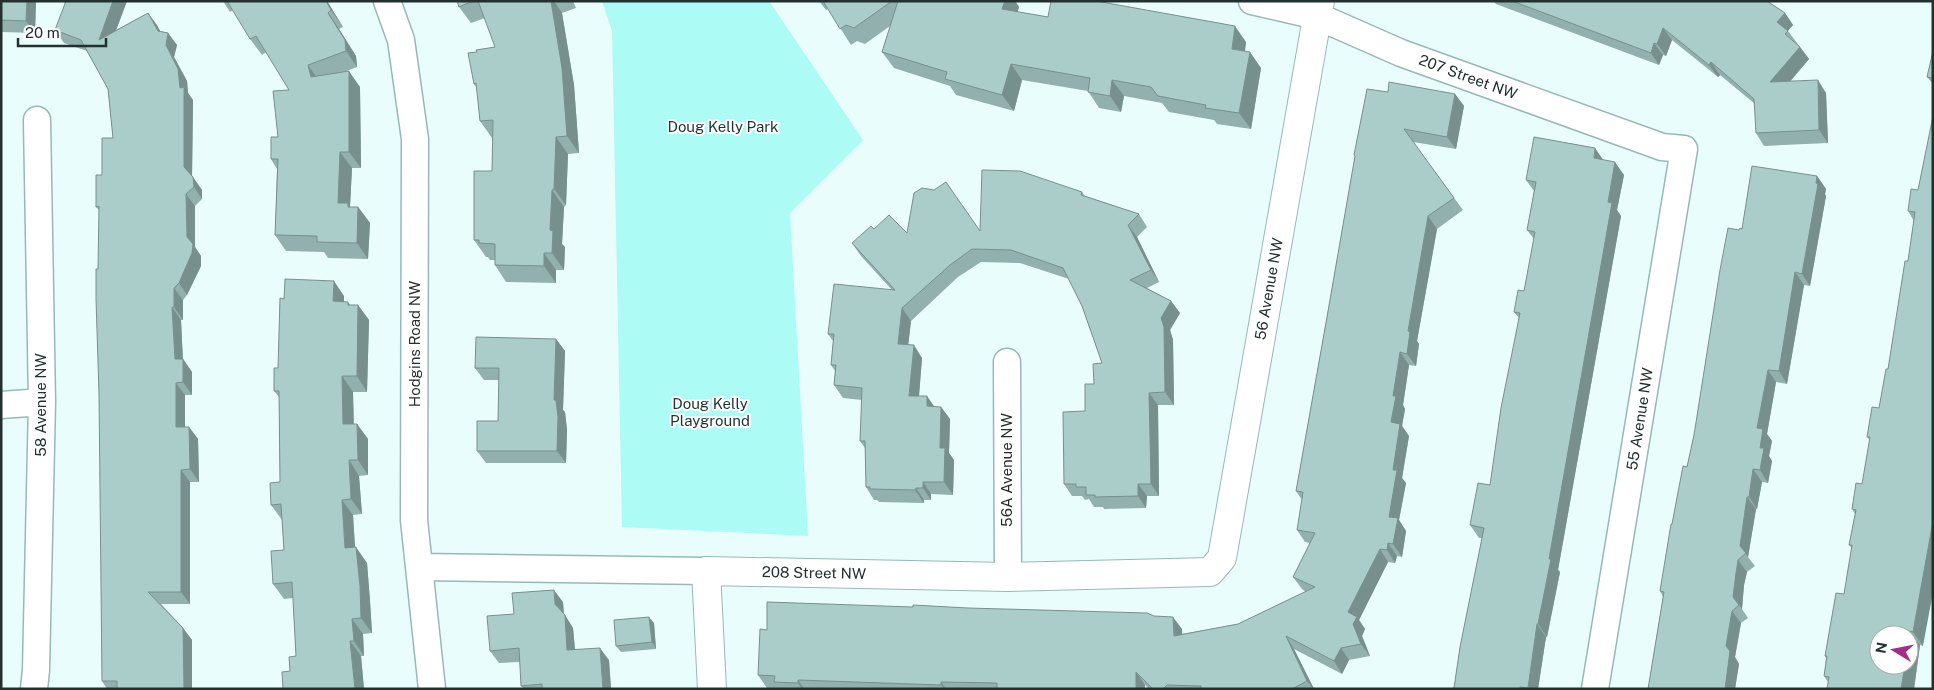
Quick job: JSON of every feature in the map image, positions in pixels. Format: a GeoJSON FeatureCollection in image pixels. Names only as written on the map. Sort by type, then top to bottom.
{"type":"FeatureCollection","features":[{"type":"Feature","properties":{"kind":"street","name":"Hodgins Road NW"},"geometry":{"type":"LineString","coordinates":[[387,1],[401,40],[415,139],[414,520],[432,689]]}},
{"type":"Feature","properties":{"kind":"street","name":"207 Street NW"},"geometry":{"type":"LineString","coordinates":[[1252,1],[1319,9],[1410,56],[1662,147],[1684,150]]}},
{"type":"Feature","properties":{"kind":"street","name":"56 Avenue NW"},"geometry":{"type":"LineString","coordinates":[[1210,572],[1222,558],[1319,9]]}},
{"type":"Feature","properties":{"kind":"street","name":"58 Avenue NW"},"geometry":{"type":"LineString","coordinates":[[34,689],[42,402],[37,120]]}},
{"type":"Feature","properties":{"kind":"street","name":"55 Avenue NW"},"geometry":{"type":"LineString","coordinates":[[1595,689],[1684,150]]}},
{"type":"Feature","properties":{"kind":"street","name":"56A Avenue NW"},"geometry":{"type":"LineString","coordinates":[[1007,362],[1008,577]]}},
{"type":"Feature","properties":{"kind":"street"},"geometry":{"type":"LineString","coordinates":[[1,405],[42,402]]}},
{"type":"Feature","properties":{"kind":"street","name":"208 Street NW"},"geometry":{"type":"LineString","coordinates":[[419,567],[1008,577],[1210,572]]}},
{"type":"Feature","properties":{"kind":"street"},"geometry":{"type":"LineString","coordinates":[[706,571],[712,689]]}},
{"type":"Feature","properties":{"kind":"green space","name":"Doug Kelly Park"},"geometry":{"type":"Polygon","coordinates":[[[602,1],[769,1],[863,140],[790,213],[808,536],[622,527],[612,31],[602,1]]]}},
{"type":"Feature","properties":{"kind":"building"},"geometry":{"type":"Polygon","coordinates":[[[1,1],[27,1],[26,21],[1,20],[1,1]]]}},
{"type":"Feature","properties":{"kind":"building"},"geometry":{"type":"Polygon","coordinates":[[[66,1],[113,1],[99,40],[148,13],[158,31],[168,33],[166,45],[178,69],[180,88],[184,87],[184,167],[193,177],[194,187],[186,194],[187,237],[193,244],[192,253],[179,283],[174,288],[174,307],[172,307],[175,359],[183,359],[183,382],[176,383],[176,427],[189,427],[190,469],[181,470],[181,592],[148,592],[183,628],[184,689],[117,689],[117,681],[102,681],[99,394],[96,299],[99,206],[96,207],[96,175],[102,175],[102,138],[113,138],[108,89],[81,40],[55,30],[66,1]]]}},
{"type":"Feature","properties":{"kind":"building"},"geometry":{"type":"Polygon","coordinates":[[[227,1],[326,1],[331,10],[328,13],[345,40],[346,51],[308,65],[311,77],[349,71],[349,152],[340,152],[338,203],[348,203],[348,207],[358,207],[357,243],[317,242],[317,236],[275,235],[278,159],[271,159],[271,137],[278,137],[273,91],[289,90],[256,36],[250,39],[227,1]]]}},
{"type":"Feature","properties":{"kind":"building"},"geometry":{"type":"Polygon","coordinates":[[[457,1],[473,1],[459,7],[457,1]]]}},
{"type":"Feature","properties":{"kind":"building"},"geometry":{"type":"Polygon","coordinates":[[[478,1],[551,1],[562,68],[567,136],[556,137],[550,230],[553,231],[552,253],[544,253],[544,266],[495,265],[495,244],[479,243],[479,240],[474,240],[474,171],[492,171],[493,120],[480,121],[476,83],[474,84],[468,53],[495,47],[478,1]]]}},
{"type":"Feature","properties":{"kind":"building"},"geometry":{"type":"Polygon","coordinates":[[[823,1],[892,1],[854,28],[846,25],[840,29],[823,1]]]}},
{"type":"Feature","properties":{"kind":"building"},"geometry":{"type":"Polygon","coordinates":[[[898,1],[1005,1],[1002,9],[1048,17],[1051,1],[1096,1],[1235,26],[1232,49],[1250,52],[1239,113],[1205,108],[1206,105],[1158,96],[1151,87],[1112,80],[1110,96],[1088,92],[1090,78],[1011,64],[1002,95],[945,79],[947,72],[882,52],[898,1]]]}},
{"type":"Feature","properties":{"kind":"building"},"geometry":{"type":"Polygon","coordinates":[[[1512,1],[1767,1],[1785,13],[1777,22],[1788,31],[1785,34],[1800,47],[1770,82],[1818,80],[1819,130],[1756,133],[1754,99],[1711,62],[1709,65],[1663,28],[1657,44],[1654,43],[1651,53],[1512,1]]]}},
{"type":"Feature","properties":{"kind":"building"},"geometry":{"type":"Polygon","coordinates":[[[1933,51],[1933,78],[1927,77],[1933,51]]]}},
{"type":"Feature","properties":{"kind":"building"},"geometry":{"type":"Polygon","coordinates":[[[1389,82],[1455,94],[1447,137],[1404,129],[1454,198],[1428,216],[1408,331],[1410,332],[1407,354],[1400,352],[1393,396],[1396,396],[1391,422],[1400,424],[1393,470],[1397,470],[1389,517],[1398,518],[1393,544],[1388,543],[1387,550],[1380,549],[1348,612],[1357,617],[1353,624],[1361,644],[1341,648],[1334,661],[1286,636],[1307,681],[1292,689],[1201,689],[1201,686],[1167,685],[1163,689],[1153,689],[1136,672],[1136,689],[997,689],[997,683],[941,682],[941,685],[798,680],[798,683],[774,682],[775,676],[758,675],[760,629],[767,630],[767,602],[1147,613],[1154,616],[1173,617],[1174,636],[1238,624],[1315,587],[1293,577],[1315,533],[1297,530],[1303,492],[1296,491],[1367,89],[1388,92],[1389,82]]]}},
{"type":"Feature","properties":{"kind":"building"},"geometry":{"type":"Polygon","coordinates":[[[1933,116],[1933,521],[1914,625],[1869,625],[1869,675],[1903,675],[1901,689],[1827,689],[1829,677],[1824,676],[1827,656],[1825,656],[1836,593],[1844,594],[1852,545],[1849,545],[1856,510],[1852,509],[1856,483],[1862,484],[1870,437],[1867,437],[1872,407],[1879,408],[1886,369],[1888,369],[1905,261],[1908,261],[1915,212],[1908,211],[1911,189],[1918,190],[1933,116]]]}},
{"type":"Feature","properties":{"kind":"building"},"geometry":{"type":"Polygon","coordinates":[[[1534,137],[1595,148],[1594,158],[1615,162],[1608,202],[1612,203],[1549,559],[1551,559],[1537,624],[1528,688],[1451,689],[1454,688],[1460,647],[1484,528],[1470,525],[1478,483],[1490,485],[1501,408],[1520,313],[1514,312],[1518,290],[1524,291],[1535,232],[1527,230],[1536,182],[1526,180],[1534,137]]]}},
{"type":"Feature","properties":{"kind":"building"},"geometry":{"type":"Polygon","coordinates":[[[1752,166],[1817,176],[1816,183],[1818,184],[1802,274],[1795,272],[1779,371],[1768,370],[1757,428],[1763,429],[1760,448],[1764,448],[1760,470],[1753,469],[1749,497],[1747,497],[1740,546],[1746,553],[1738,560],[1733,597],[1739,605],[1732,611],[1726,646],[1730,651],[1725,689],[1648,689],[1664,592],[1660,591],[1671,524],[1683,466],[1687,467],[1694,435],[1728,228],[1742,229],[1752,166]]]}},
{"type":"Feature","properties":{"kind":"building"},"geometry":{"type":"Polygon","coordinates":[[[982,170],[1020,171],[1082,192],[1081,195],[1139,214],[1128,225],[1151,270],[1130,280],[1171,301],[1161,318],[1164,327],[1165,392],[1149,393],[1151,484],[1138,484],[1138,496],[1095,497],[1095,495],[1086,495],[1086,487],[1076,487],[1076,484],[1064,484],[1063,412],[1085,411],[1085,384],[1094,384],[1093,364],[1102,363],[1082,306],[1063,268],[1011,250],[972,249],[950,265],[902,308],[898,344],[914,345],[909,396],[927,396],[927,406],[941,407],[940,448],[945,448],[944,482],[923,482],[923,488],[916,488],[915,490],[870,489],[870,487],[866,487],[865,441],[860,441],[862,388],[834,385],[836,365],[831,365],[834,334],[828,334],[834,284],[895,290],[852,243],[871,226],[874,229],[889,215],[907,233],[914,193],[922,188],[934,190],[946,182],[980,231],[982,170]]]}},
{"type":"Feature","properties":{"kind":"building"},"geometry":{"type":"Polygon","coordinates":[[[285,279],[334,281],[333,301],[348,302],[348,305],[358,305],[357,376],[342,376],[343,424],[357,424],[358,460],[349,460],[351,499],[342,500],[345,548],[356,547],[360,586],[361,618],[352,619],[354,641],[350,641],[355,689],[283,689],[282,672],[290,671],[289,657],[296,656],[292,582],[273,584],[271,551],[284,550],[281,504],[271,505],[270,483],[280,482],[279,391],[274,391],[274,368],[278,368],[280,298],[284,299],[285,279]]]}},
{"type":"Feature","properties":{"kind":"building"},"geometry":{"type":"Polygon","coordinates":[[[476,337],[556,339],[554,400],[556,400],[558,417],[557,451],[477,451],[477,421],[498,421],[499,368],[475,368],[476,337]]]}},
{"type":"Feature","properties":{"kind":"building"},"geometry":{"type":"Polygon","coordinates":[[[554,590],[555,604],[565,615],[567,650],[600,648],[603,689],[542,689],[542,684],[521,686],[519,648],[490,651],[487,616],[514,614],[512,593],[554,590]]]}},
{"type":"Feature","properties":{"kind":"building"},"geometry":{"type":"Polygon","coordinates":[[[649,617],[652,642],[616,646],[614,620],[649,617]]]}},
{"type":"Feature","properties":{"kind":"park label","name":"Doug Kelly Playground"},"geometry":{"type":"Point","coordinates":[710,412]}}]}
